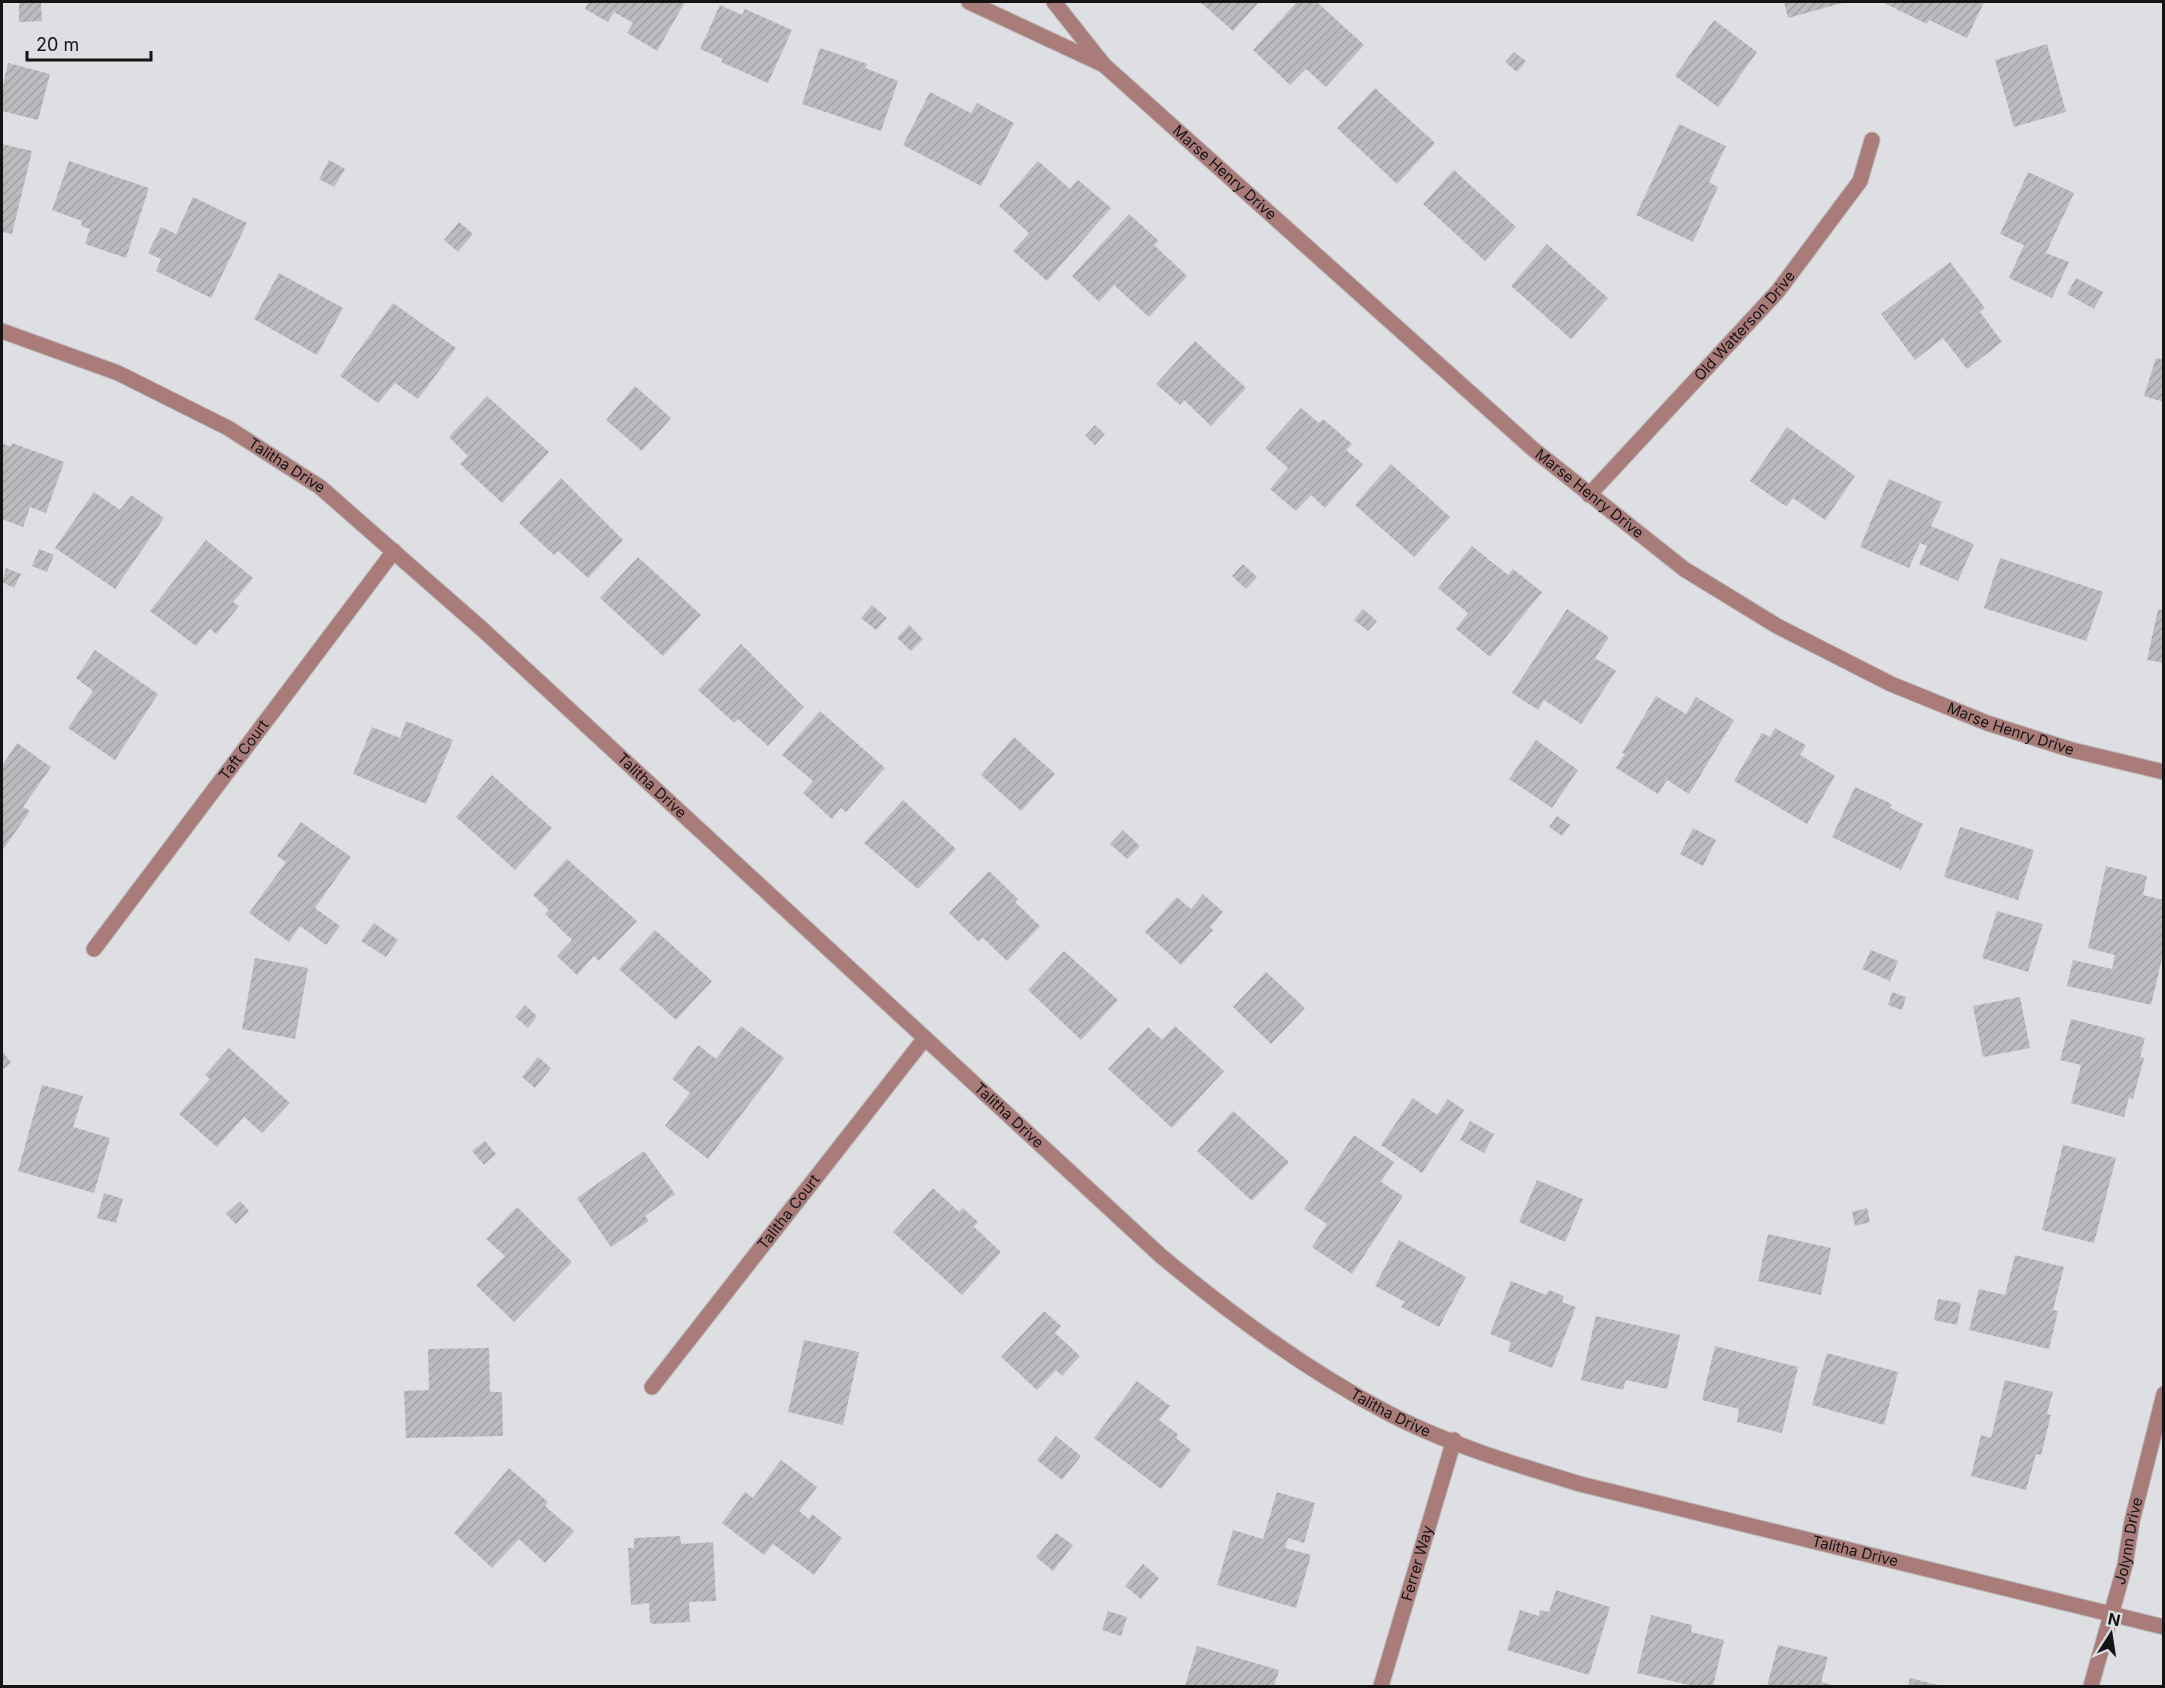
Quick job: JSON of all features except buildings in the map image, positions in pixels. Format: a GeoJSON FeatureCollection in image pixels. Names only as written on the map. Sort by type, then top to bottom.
{"type":"FeatureCollection","features":[{"type":"Feature","properties":{"kind":"street","name":"Marse Henry Drive"},"geometry":{"type":"LineString","coordinates":[[969,2],[1104,65]]}},
{"type":"Feature","properties":{"kind":"street","name":"Marse Henry Drive"},"geometry":{"type":"LineString","coordinates":[[1054,2],[1104,65],[1524,441],[1684,569],[1777,626],[1892,684],[1987,723],[2072,750],[2163,772]]}},
{"type":"Feature","properties":{"kind":"street","name":"Old Watterson Drive"},"geometry":{"type":"LineString","coordinates":[[1589,495],[1778,291],[1860,182],[1872,140]]}},
{"type":"Feature","properties":{"kind":"street","name":"Talitha Drive"},"geometry":{"type":"LineString","coordinates":[[2,331],[118,373],[228,428],[320,487],[491,637],[1161,1256],[1222,1307],[1323,1376],[1390,1414],[1518,1465],[1580,1484],[2163,1627]]}},
{"type":"Feature","properties":{"kind":"street","name":"Taft Court"},"geometry":{"type":"LineString","coordinates":[[94,949],[394,552]]}},
{"type":"Feature","properties":{"kind":"street","name":"Talitha Court"},"geometry":{"type":"LineString","coordinates":[[652,1387],[925,1038]]}},
{"type":"Feature","properties":{"kind":"street","name":"Jolynn Drive"},"geometry":{"type":"LineString","coordinates":[[2091,1686],[2112,1614],[2163,1394]]}},
{"type":"Feature","properties":{"kind":"street","name":"Ferrer Way"},"geometry":{"type":"LineString","coordinates":[[1381,1686],[1454,1440]]}}]}
